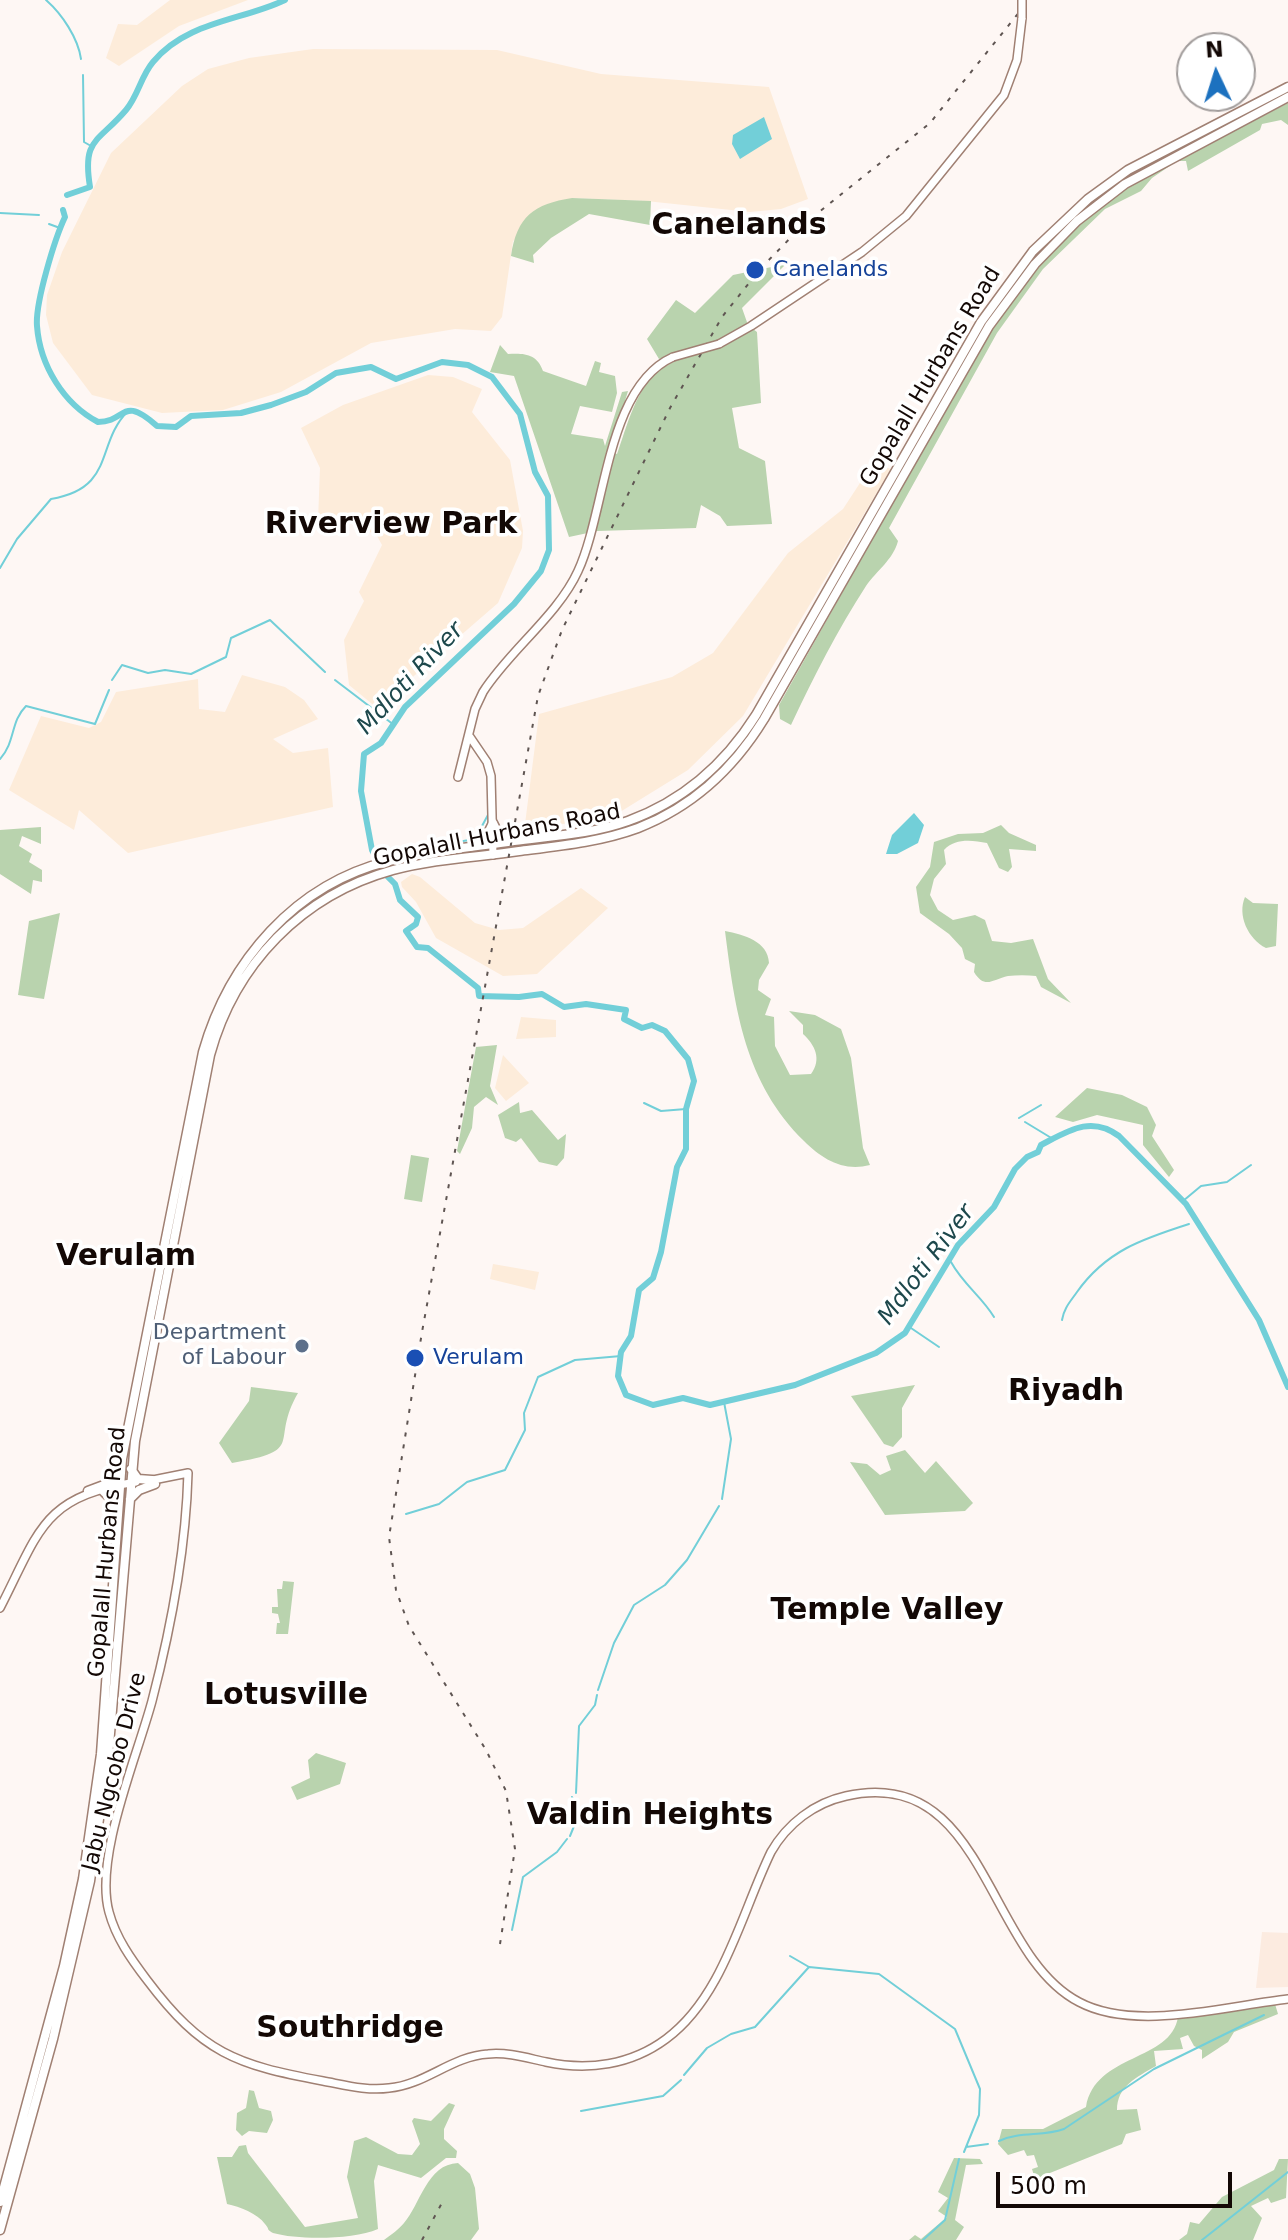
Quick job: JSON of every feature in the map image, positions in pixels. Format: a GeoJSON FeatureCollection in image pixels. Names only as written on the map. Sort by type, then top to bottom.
{"type":"FeatureCollection","features":[{"type":"Feature","properties":{"kind":"main road"},"geometry":{"type":"LineString","coordinates":[[458,777],[475,709],[491,680],[575,578],[605,473],[631,399],[646,376],[673,357],[719,344],[754,324],[862,252],[906,216],[1004,95],[1017,60],[1022,0]]}},
{"type":"Feature","properties":{"kind":"main road","name":"Gopalall Hurbans Road"},"geometry":{"type":"LineString","coordinates":[[0,2230],[53,2039],[90,1881],[108,1757],[126,1521],[126,1469],[196,1082],[215,1014],[236,974],[277,924],[320,891],[359,871],[420,855],[604,828],[662,806],[714,768],[759,709],[981,322],[1033,251],[1088,199],[1128,170],[1288,87]]}},
{"type":"Feature","properties":{"kind":"main road","name":"Gopalall Hurbans Road"},"geometry":{"type":"LineString","coordinates":[[126,1469],[203,1084],[219,1025],[242,980],[268,946],[315,905],[358,882],[429,863],[601,839],[654,821],[709,786],[739,755],[764,719],[989,326],[1035,264],[1077,221],[1125,184],[1288,97]]}},
{"type":"Feature","properties":{"kind":"main road"},"geometry":{"type":"LineString","coordinates":[[749,725],[764,719],[759,709]]}},
{"type":"Feature","properties":{"kind":"main road"},"geometry":{"type":"LineString","coordinates":[[470,735],[489,768],[493,855]]}},
{"type":"Feature","properties":{"kind":"main road"},"geometry":{"type":"LineString","coordinates":[[493,823],[499,835],[516,841]]}},
{"type":"Feature","properties":{"kind":"main road"},"geometry":{"type":"LineString","coordinates":[[468,848],[486,837],[493,823]]}},
{"type":"Feature","properties":{"kind":"main road"},"geometry":{"type":"LineString","coordinates":[[0,1608],[40,1531],[66,1503],[112,1482],[126,1469],[137,1479],[181,1482],[187,1496]]}},
{"type":"Feature","properties":{"kind":"main road"},"geometry":{"type":"LineString","coordinates":[[88,1491],[188,1475]]}},
{"type":"Feature","properties":{"kind":"main road"},"geometry":{"type":"LineString","coordinates":[[171,1481],[188,1475]]}},
{"type":"Feature","properties":{"kind":"main road","name":"Jabu Ngcobo Drive"},"geometry":{"type":"LineString","coordinates":[[188,1475],[160,1668],[110,1847],[105,1891],[121,1943],[155,1989],[188,2028],[210,2046],[235,2059],[276,2072],[385,2089],[414,2083],[485,2054],[579,2066],[608,2064],[639,2055],[676,2031],[704,1999],[771,1852],[786,1830],[820,1805],[868,1792],[888,1794],[916,1803],[954,1829],[1040,1972],[1079,2003],[1107,2013],[1140,2016],[1288,1999]]}},
{"type":"Feature","properties":{"kind":"main road"},"geometry":{"type":"LineString","coordinates":[[126,1521],[130,1499],[135,1492],[154,1482]]}},
{"type":"Feature","properties":{"kind":"main road"},"geometry":{"type":"LineString","coordinates":[[54,1515],[78,1501],[124,1487]]}},
{"type":"Feature","properties":{"kind":"main road","name":"Gopalall Hurbans Road"},"geometry":{"type":"LineString","coordinates":[[0,2202],[64,1966],[85,1866],[101,1754],[117,1509],[124,1487]]}},
{"type":"Feature","properties":{"kind":"main road"},"geometry":{"type":"LineString","coordinates":[[104,1492],[113,1498],[117,1509]]}},
{"type":"Feature","properties":{"kind":"shaded area"},"geometry":{"type":"Polygon","coordinates":[[[170,0],[248,0],[179,26],[119,66],[106,58],[118,24],[137,25],[170,0]]]}},
{"type":"Feature","properties":{"kind":"shaded area"},"geometry":{"type":"Polygon","coordinates":[[[313,49],[497,50],[601,74],[769,87],[808,199],[781,209],[750,212],[646,201],[572,198],[513,241],[502,317],[491,331],[455,329],[371,343],[281,392],[223,410],[162,413],[92,395],[53,343],[46,315],[47,295],[62,252],[111,153],[182,86],[208,69],[249,58],[313,49]]]}},
{"type":"Feature","properties":{"kind":"shaded area"},"geometry":{"type":"Polygon","coordinates":[[[428,375],[453,377],[482,389],[472,412],[510,460],[523,531],[522,548],[498,603],[377,708],[349,685],[344,640],[364,601],[359,592],[382,545],[377,536],[354,523],[318,521],[320,468],[301,428],[343,405],[428,375]]]}},
{"type":"Feature","properties":{"kind":"shaded area"},"geometry":{"type":"Polygon","coordinates":[[[873,463],[891,469],[743,716],[688,770],[620,812],[563,824],[525,824],[539,714],[672,677],[713,653],[788,553],[843,509],[873,463]]]}},
{"type":"Feature","properties":{"kind":"shaded area"},"geometry":{"type":"Polygon","coordinates":[[[242,675],[285,687],[304,700],[318,719],[273,739],[293,753],[328,748],[333,807],[128,853],[79,810],[74,830],[9,790],[41,716],[89,728],[101,722],[116,692],[198,679],[199,709],[225,712],[242,675]]]}},
{"type":"Feature","properties":{"kind":"shaded area"},"geometry":{"type":"Polygon","coordinates":[[[412,874],[420,877],[475,923],[499,930],[523,928],[581,888],[608,908],[537,974],[503,976],[436,938],[416,902],[402,887],[401,882],[412,874]]]}},
{"type":"Feature","properties":{"kind":"shaded area"},"geometry":{"type":"Polygon","coordinates":[[[521,1017],[556,1020],[556,1037],[516,1039],[521,1017]]]}},
{"type":"Feature","properties":{"kind":"shaded area"},"geometry":{"type":"Polygon","coordinates":[[[503,1055],[529,1083],[506,1101],[495,1088],[503,1055]]]}},
{"type":"Feature","properties":{"kind":"shaded area"},"geometry":{"type":"Polygon","coordinates":[[[493,1264],[539,1272],[535,1290],[490,1279],[493,1264]]]}},
{"type":"Feature","properties":{"kind":"shaded area"},"geometry":{"type":"Polygon","coordinates":[[[1262,1932],[1288,1933],[1288,1987],[1256,1988],[1262,1932]]]}},
{"type":"Feature","properties":{"kind":"green space"},"geometry":{"type":"Polygon","coordinates":[[[1288,103],[1288,125],[1281,120],[1262,124],[1260,130],[1188,171],[1186,161],[1177,161],[1152,178],[1141,191],[1105,209],[1043,269],[997,333],[889,528],[898,541],[892,554],[866,586],[846,619],[791,725],[780,719],[779,705],[981,346],[1033,272],[1086,219],[1134,183],[1288,103]]]}},
{"type":"Feature","properties":{"kind":"green space"},"geometry":{"type":"Polygon","coordinates":[[[572,198],[651,201],[650,225],[589,214],[551,238],[533,255],[534,263],[511,256],[518,231],[530,214],[547,204],[572,198]]]}},
{"type":"Feature","properties":{"kind":"green space"},"geometry":{"type":"Polygon","coordinates":[[[786,264],[742,308],[748,325],[716,341],[659,359],[647,339],[676,300],[695,313],[733,275],[786,264]]]}},
{"type":"Feature","properties":{"kind":"green space"},"geometry":{"type":"Polygon","coordinates":[[[753,329],[757,332],[761,403],[732,408],[739,448],[765,461],[772,524],[727,526],[720,516],[701,505],[696,528],[597,531],[569,537],[514,376],[490,372],[500,345],[508,354],[525,354],[534,358],[543,371],[586,386],[595,361],[601,363],[599,372],[615,376],[617,393],[612,412],[580,406],[571,434],[603,439],[605,446],[622,392],[628,391],[610,451],[617,454],[633,408],[660,370],[753,329]]]}},
{"type":"Feature","properties":{"kind":"green space"},"geometry":{"type":"Polygon","coordinates":[[[1001,825],[1009,833],[1036,845],[1036,851],[1009,849],[1012,867],[1008,872],[999,868],[987,843],[953,843],[944,850],[946,864],[934,879],[930,895],[938,910],[953,920],[975,915],[985,920],[992,941],[1011,943],[1033,939],[1048,979],[1071,1003],[1041,987],[1036,976],[982,981],[974,972],[975,964],[965,959],[962,948],[949,934],[920,913],[916,887],[930,867],[934,842],[958,834],[983,833],[1001,825]]]}},
{"type":"Feature","properties":{"kind":"green space"},"geometry":{"type":"Polygon","coordinates":[[[41,827],[41,844],[22,836],[19,846],[32,854],[29,862],[42,870],[42,882],[33,880],[31,894],[0,874],[0,830],[41,827]]]}},
{"type":"Feature","properties":{"kind":"green space"},"geometry":{"type":"Polygon","coordinates":[[[1245,897],[1253,903],[1278,904],[1276,946],[1266,948],[1249,933],[1242,911],[1245,897]]]}},
{"type":"Feature","properties":{"kind":"green space"},"geometry":{"type":"Polygon","coordinates":[[[60,913],[44,999],[18,995],[29,921],[60,913]]]}},
{"type":"Feature","properties":{"kind":"green space"},"geometry":{"type":"Polygon","coordinates":[[[725,931],[754,940],[768,955],[769,963],[759,980],[758,990],[771,999],[765,1015],[774,1017],[775,1046],[790,1075],[811,1074],[816,1058],[814,1048],[803,1034],[803,1025],[789,1011],[815,1015],[841,1029],[851,1058],[863,1148],[870,1165],[842,1165],[818,1153],[784,1119],[768,1095],[746,1044],[733,989],[725,931]]]}},
{"type":"Feature","properties":{"kind":"green space"},"geometry":{"type":"Polygon","coordinates":[[[497,1045],[490,1086],[498,1105],[486,1097],[474,1107],[472,1128],[460,1154],[457,1151],[476,1047],[497,1045]]]}},
{"type":"Feature","properties":{"kind":"green space"},"geometry":{"type":"Polygon","coordinates":[[[1087,1088],[1122,1095],[1147,1107],[1156,1125],[1152,1136],[1174,1170],[1169,1177],[1143,1145],[1143,1125],[1097,1115],[1073,1122],[1055,1117],[1087,1088]]]}},
{"type":"Feature","properties":{"kind":"green space"},"geometry":{"type":"Polygon","coordinates":[[[519,1102],[520,1113],[532,1110],[558,1140],[566,1134],[564,1158],[557,1166],[539,1162],[521,1138],[516,1142],[505,1138],[498,1115],[519,1102]]]}},
{"type":"Feature","properties":{"kind":"green space"},"geometry":{"type":"Polygon","coordinates":[[[411,1155],[429,1158],[422,1202],[404,1199],[411,1155]]]}},
{"type":"Feature","properties":{"kind":"green space"},"geometry":{"type":"Polygon","coordinates":[[[915,1385],[902,1408],[902,1437],[893,1447],[884,1444],[851,1396],[915,1385]]]}},
{"type":"Feature","properties":{"kind":"green space"},"geometry":{"type":"Polygon","coordinates":[[[251,1387],[298,1393],[279,1448],[270,1454],[232,1463],[219,1443],[249,1401],[251,1387]]]}},
{"type":"Feature","properties":{"kind":"green space"},"geometry":{"type":"Polygon","coordinates":[[[905,1450],[925,1473],[936,1461],[973,1503],[965,1511],[885,1515],[850,1462],[867,1464],[880,1475],[891,1470],[886,1456],[905,1450]]]}},
{"type":"Feature","properties":{"kind":"green space"},"geometry":{"type":"Polygon","coordinates":[[[283,1581],[294,1582],[288,1634],[276,1634],[277,1623],[280,1623],[278,1614],[272,1613],[272,1607],[278,1607],[277,1589],[282,1589],[283,1581]]]}},
{"type":"Feature","properties":{"kind":"green space"},"geometry":{"type":"Polygon","coordinates":[[[316,1753],[346,1763],[340,1784],[297,1800],[291,1787],[310,1778],[308,1760],[316,1753]]]}},
{"type":"Feature","properties":{"kind":"green space"},"geometry":{"type":"Polygon","coordinates":[[[1275,2004],[1278,2014],[1234,2032],[1228,2042],[1202,2059],[1202,2050],[1194,2046],[1188,2035],[1180,2038],[1183,2049],[1154,2051],[1156,2066],[1129,2083],[1120,2095],[1117,2110],[1137,2109],[1141,2130],[1126,2134],[1122,2144],[1035,2179],[1032,2169],[1038,2167],[1034,2155],[1027,2156],[1024,2150],[1008,2155],[998,2144],[1002,2129],[1043,2129],[1086,2107],[1092,2089],[1103,2076],[1162,2042],[1172,2032],[1178,2017],[1275,2004]]]}},
{"type":"Feature","properties":{"kind":"green space"},"geometry":{"type":"Polygon","coordinates":[[[249,2090],[254,2091],[259,2108],[271,2111],[273,2120],[267,2133],[249,2131],[242,2136],[236,2130],[237,2113],[246,2108],[249,2090]]]}},
{"type":"Feature","properties":{"kind":"green space"},"geometry":{"type":"Polygon","coordinates":[[[449,2103],[455,2105],[444,2129],[444,2139],[457,2151],[456,2158],[446,2158],[421,2178],[378,2165],[374,2181],[378,2229],[340,2237],[284,2235],[273,2233],[253,2214],[227,2204],[217,2157],[232,2157],[239,2146],[246,2145],[248,2153],[305,2227],[358,2218],[347,2177],[354,2141],[366,2137],[398,2154],[412,2155],[420,2144],[412,2121],[414,2118],[431,2121],[449,2103]]]}},
{"type":"Feature","properties":{"kind":"green space"},"geometry":{"type":"Polygon","coordinates":[[[954,2158],[980,2159],[983,2164],[966,2165],[955,2220],[964,2227],[956,2240],[909,2240],[915,2235],[921,2239],[947,2217],[938,2211],[948,2198],[938,2192],[954,2158]]]}},
{"type":"Feature","properties":{"kind":"green space"},"geometry":{"type":"Polygon","coordinates":[[[1279,2159],[1288,2159],[1286,2198],[1271,2203],[1268,2198],[1251,2206],[1262,2218],[1253,2240],[1179,2240],[1187,2234],[1190,2222],[1199,2224],[1222,2197],[1274,2170],[1279,2159]]]}},
{"type":"Feature","properties":{"kind":"green space"},"geometry":{"type":"Polygon","coordinates":[[[458,2163],[470,2174],[475,2188],[479,2229],[471,2240],[384,2240],[404,2223],[439,2170],[458,2163]]]}},
{"type":"Feature","properties":{"kind":"water"},"geometry":{"type":"Polygon","coordinates":[[[764,117],[772,139],[740,159],[732,144],[733,135],[764,117]]]}},
{"type":"Feature","properties":{"kind":"water"},"geometry":{"type":"Polygon","coordinates":[[[914,813],[924,825],[918,843],[897,854],[886,854],[892,835],[914,813]]]}},
{"type":"Feature","properties":{"kind":"waterway"},"geometry":{"type":"LineString","coordinates":[[46,0],[68,27],[81,59]]}},
{"type":"Feature","properties":{"kind":"waterway","name":"Mdloti River"},"geometry":{"type":"LineString","coordinates":[[67,195],[90,187],[88,159],[94,142],[126,110],[149,68],[167,48],[198,30],[285,0]]}},
{"type":"Feature","properties":{"kind":"waterway"},"geometry":{"type":"LineString","coordinates":[[83,75],[84,142],[91,146]]}},
{"type":"Feature","properties":{"kind":"waterway","name":"Mdloti River"},"geometry":{"type":"LineString","coordinates":[[63,210],[65,217],[39,302],[39,341],[56,382],[75,405],[98,422],[130,411],[137,412],[157,426],[176,427],[191,416],[241,413],[271,405],[306,392],[336,373],[371,367],[396,379],[442,362],[468,365],[492,377],[520,414],[535,472],[548,496],[549,550],[541,571],[514,604],[405,707],[381,743],[364,754],[361,791],[372,850],[384,873],[395,884],[400,900],[418,917],[416,924],[406,931],[417,947],[428,948],[478,988],[479,996],[542,994],[564,1007],[586,1004],[626,1010],[624,1019],[642,1028],[652,1025],[665,1031],[688,1059],[694,1081],[686,1109],[686,1149],[677,1167],[653,1278],[639,1290],[631,1336],[621,1352],[618,1376],[626,1395],[653,1405],[683,1398],[710,1405],[795,1385],[876,1353],[905,1333],[958,1245],[994,1207],[1015,1169],[1027,1157],[1038,1152],[1041,1145],[1070,1130],[1089,1126],[1109,1130],[1119,1136],[1186,1204],[1259,1320],[1288,1387]]}},
{"type":"Feature","properties":{"kind":"waterway"},"geometry":{"type":"LineString","coordinates":[[0,213],[39,215]]}},
{"type":"Feature","properties":{"kind":"waterway"},"geometry":{"type":"LineString","coordinates":[[49,224],[60,228]]}},
{"type":"Feature","properties":{"kind":"waterway"},"geometry":{"type":"LineString","coordinates":[[0,568],[17,539],[51,499],[72,493],[95,475],[111,437],[128,411]]}},
{"type":"Feature","properties":{"kind":"waterway"},"geometry":{"type":"LineString","coordinates":[[112,680],[122,665],[148,673],[165,670],[191,674],[226,657],[231,638],[270,620],[325,672]]}},
{"type":"Feature","properties":{"kind":"waterway"},"geometry":{"type":"LineString","coordinates":[[335,680],[394,725]]}},
{"type":"Feature","properties":{"kind":"waterway"},"geometry":{"type":"LineString","coordinates":[[0,759],[9,745],[17,718],[26,706],[95,724],[109,690]]}},
{"type":"Feature","properties":{"kind":"waterway"},"geometry":{"type":"LineString","coordinates":[[376,856],[475,839],[489,813]]}},
{"type":"Feature","properties":{"kind":"waterway"},"geometry":{"type":"LineString","coordinates":[[644,1103],[661,1111],[686,1109]]}},
{"type":"Feature","properties":{"kind":"waterway"},"geometry":{"type":"LineString","coordinates":[[1019,1118],[1041,1105]]}},
{"type":"Feature","properties":{"kind":"waterway"},"geometry":{"type":"LineString","coordinates":[[1025,1122],[1053,1139]]}},
{"type":"Feature","properties":{"kind":"waterway"},"geometry":{"type":"LineString","coordinates":[[1183,1201],[1201,1186],[1227,1182],[1251,1165]]}},
{"type":"Feature","properties":{"kind":"waterway"},"geometry":{"type":"LineString","coordinates":[[1062,1320],[1068,1305],[1088,1278],[1113,1256],[1141,1241],[1189,1224]]}},
{"type":"Feature","properties":{"kind":"waterway"},"geometry":{"type":"LineString","coordinates":[[951,1262],[994,1317]]}},
{"type":"Feature","properties":{"kind":"waterway"},"geometry":{"type":"LineString","coordinates":[[908,1326],[939,1347]]}},
{"type":"Feature","properties":{"kind":"waterway"},"geometry":{"type":"LineString","coordinates":[[406,1514],[439,1504],[467,1482],[505,1470],[525,1430],[524,1413],[538,1377],[575,1360],[621,1356]]}},
{"type":"Feature","properties":{"kind":"waterway"},"geometry":{"type":"LineString","coordinates":[[722,1499],[731,1439],[724,1402]]}},
{"type":"Feature","properties":{"kind":"waterway"},"geometry":{"type":"LineString","coordinates":[[598,1690],[614,1643],[634,1605],[665,1585],[687,1560],[719,1506]]}},
{"type":"Feature","properties":{"kind":"waterway"},"geometry":{"type":"LineString","coordinates":[[576,1793],[579,1726],[595,1705],[597,1695]]}},
{"type":"Feature","properties":{"kind":"waterway"},"geometry":{"type":"LineString","coordinates":[[570,1836],[579,1814],[572,1797]]}},
{"type":"Feature","properties":{"kind":"waterway"},"geometry":{"type":"LineString","coordinates":[[512,1930],[523,1877],[557,1852],[567,1839]]}},
{"type":"Feature","properties":{"kind":"waterway"},"geometry":{"type":"LineString","coordinates":[[790,1956],[809,1967],[879,1974],[955,2029],[980,2089],[979,2115],[964,2152]]}},
{"type":"Feature","properties":{"kind":"waterway"},"geometry":{"type":"LineString","coordinates":[[684,2075],[707,2048],[731,2034],[755,2027],[809,1967]]}},
{"type":"Feature","properties":{"kind":"waterway"},"geometry":{"type":"LineString","coordinates":[[999,2141],[1064,2129],[1154,2069],[1264,2015]]}},
{"type":"Feature","properties":{"kind":"waterway"},"geometry":{"type":"LineString","coordinates":[[581,2111],[663,2096],[681,2080]]}},
{"type":"Feature","properties":{"kind":"waterway"},"geometry":{"type":"LineString","coordinates":[[966,2147],[988,2144]]}},
{"type":"Feature","properties":{"kind":"waterway"},"geometry":{"type":"LineString","coordinates":[[923,2240],[945,2220],[959,2159]]}},
{"type":"Feature","properties":{"kind":"waterway"},"geometry":{"type":"LineString","coordinates":[[1202,2240],[1288,2172]]}},
{"type":"Feature","properties":{"kind":"railway"},"geometry":{"type":"LineString","coordinates":[[500,1944],[515,1849],[506,1791],[486,1750],[409,1626],[396,1590],[389,1537],[422,1332],[538,696],[562,630],[670,408],[722,317],[761,268],[803,225],[930,123],[1029,0]]}},
{"type":"Feature","properties":{"kind":"railway"},"geometry":{"type":"LineString","coordinates":[[422,2240],[443,2201]]}},
{"type":"Feature","properties":{"kind":"place","name":"Canelands"},"geometry":{"type":"Point","coordinates":[755,270]}},
{"type":"Feature","properties":{"kind":"place","name":"Department of Labour"},"geometry":{"type":"Point","coordinates":[302,1346]}},
{"type":"Feature","properties":{"kind":"place","name":"Verulam"},"geometry":{"type":"Point","coordinates":[415,1358]}},
{"type":"Feature","properties":{"kind":"district","name":"Canelands"},"geometry":{"type":"Point","coordinates":[739,226]}},
{"type":"Feature","properties":{"kind":"district","name":"Riverview Park"},"geometry":{"type":"Point","coordinates":[391,525]}},
{"type":"Feature","properties":{"kind":"district","name":"Verulam"},"geometry":{"type":"Point","coordinates":[126,1257]}},
{"type":"Feature","properties":{"kind":"district","name":"Riyadh"},"geometry":{"type":"Point","coordinates":[1066,1392]}},
{"type":"Feature","properties":{"kind":"district","name":"Temple Valley"},"geometry":{"type":"Point","coordinates":[887,1611]}},
{"type":"Feature","properties":{"kind":"district","name":"Lotusville"},"geometry":{"type":"Point","coordinates":[286,1696]}},
{"type":"Feature","properties":{"kind":"district","name":"Valdin Heights"},"geometry":{"type":"Point","coordinates":[650,1816]}},
{"type":"Feature","properties":{"kind":"district","name":"Southridge"},"geometry":{"type":"Point","coordinates":[350,2029]}}]}
